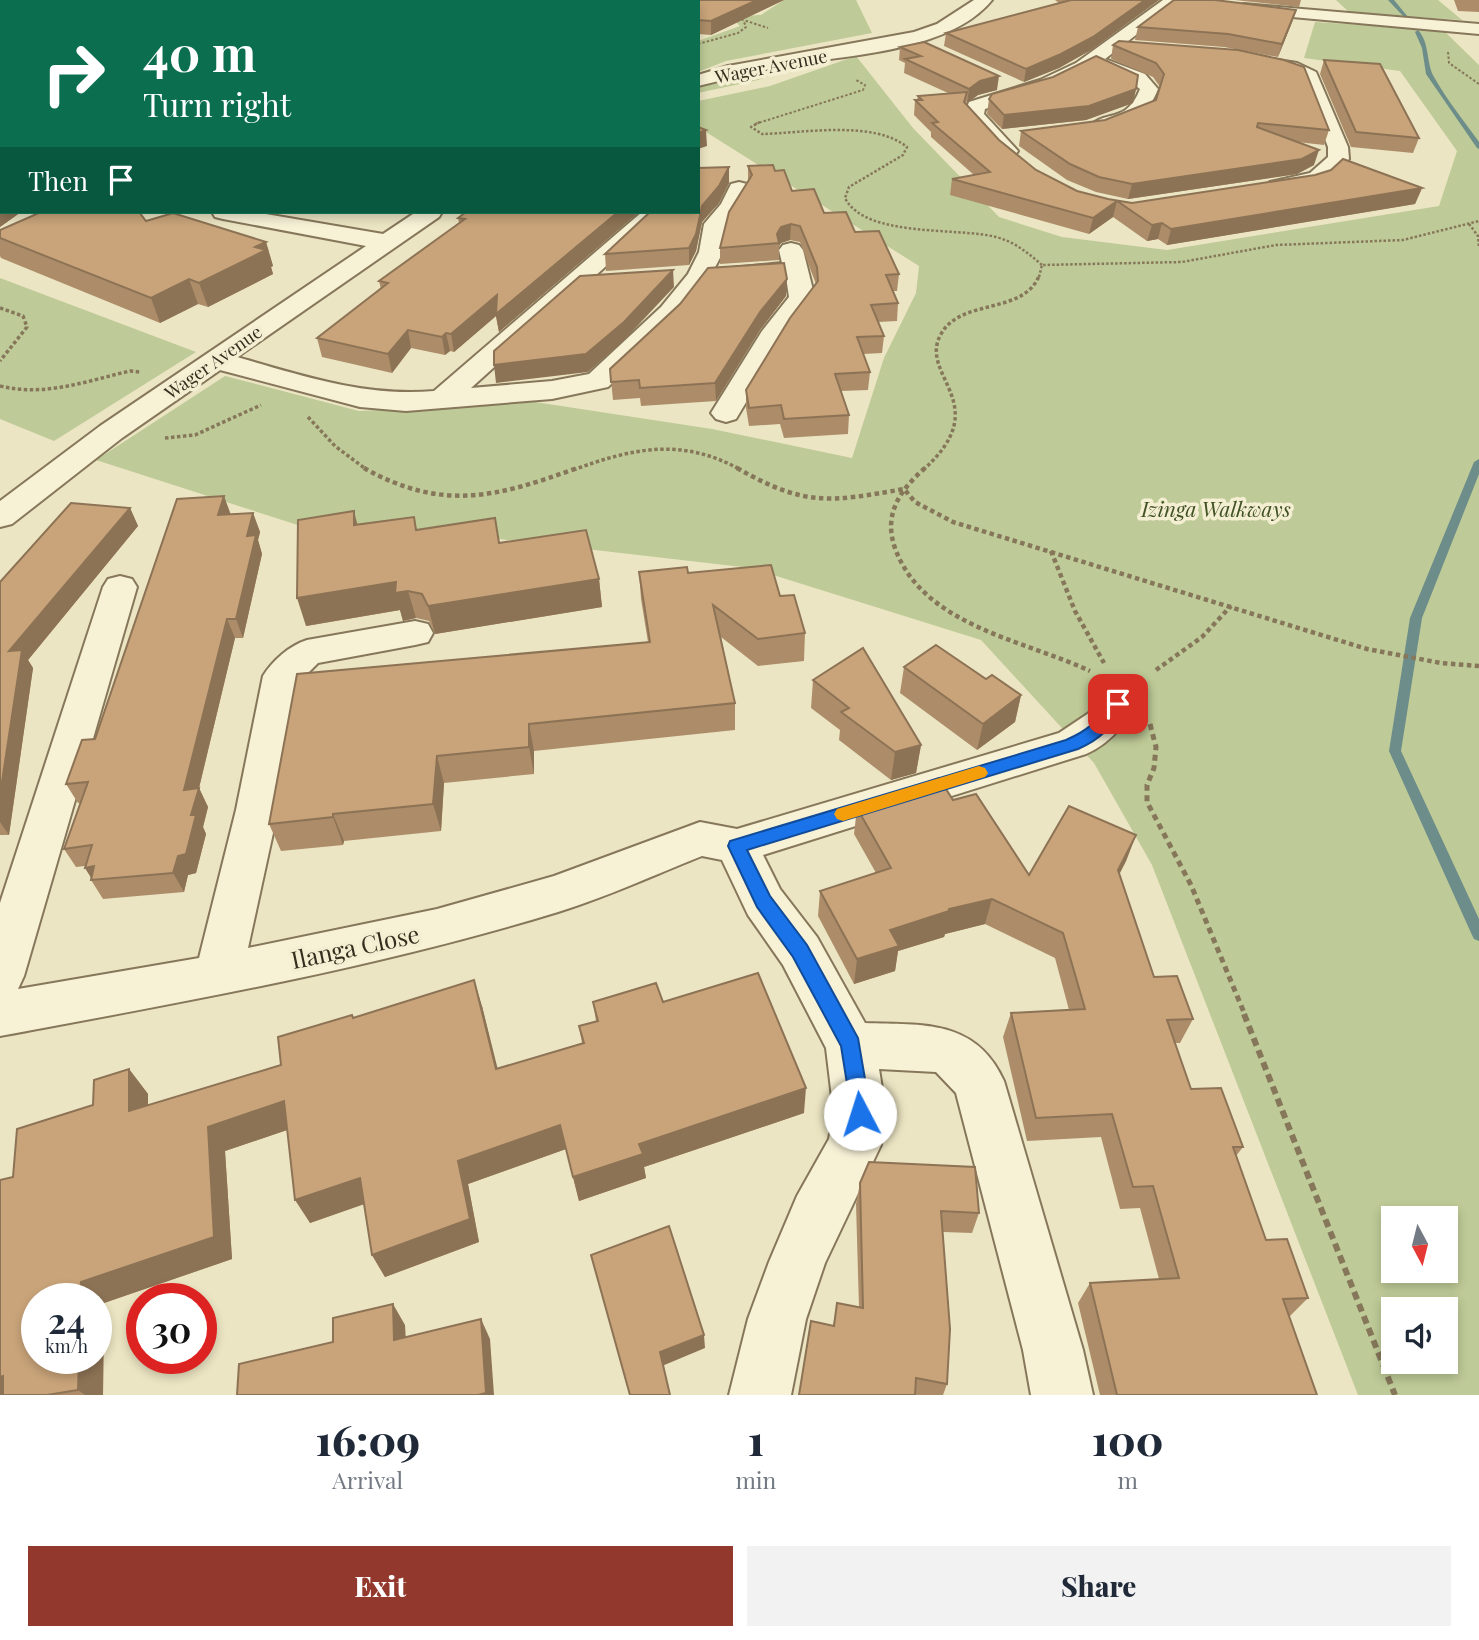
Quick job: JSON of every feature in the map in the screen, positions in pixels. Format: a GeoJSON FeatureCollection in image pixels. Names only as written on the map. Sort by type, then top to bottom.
{"type":"FeatureCollection","features":[{"type":"Feature","properties":{"kind":"street","name":"Wager Avenue"},"geometry":{"type":"LineString","coordinates":[[700,80],[772,62],[844,52],[908,39],[970,12],[984,0]]}},
{"type":"Feature","properties":{"kind":"street"},"geometry":{"type":"LineString","coordinates":[[1021,161],[974,115],[976,106],[1047,84],[1092,60],[1177,1]]}},
{"type":"Feature","properties":{"kind":"street"},"geometry":{"type":"LineString","coordinates":[[1226,7],[1321,18],[1479,29]]}},
{"type":"Feature","properties":{"kind":"street"},"geometry":{"type":"LineString","coordinates":[[908,39],[933,51]]}},
{"type":"Feature","properties":{"kind":"street"},"geometry":{"type":"LineString","coordinates":[[1110,46],[1136,49]]}},
{"type":"Feature","properties":{"kind":"street","name":"Wager Avenue"},"geometry":{"type":"LineString","coordinates":[[700,96],[746,87],[803,69],[844,52]]}},
{"type":"Feature","properties":{"kind":"street"},"geometry":{"type":"LineString","coordinates":[[1084,129],[1098,128],[1135,115],[1144,108],[1149,89],[1134,76],[1092,60]]}},
{"type":"Feature","properties":{"kind":"street"},"geometry":{"type":"LineString","coordinates":[[1238,60],[1291,67],[1310,76],[1338,147],[1339,159],[1317,178],[1261,189]]}},
{"type":"Feature","properties":{"kind":"street"},"geometry":{"type":"LineString","coordinates":[[996,80],[1021,91]]}},
{"type":"Feature","properties":{"kind":"street"},"geometry":{"type":"LineString","coordinates":[[996,139],[1021,136]]}},
{"type":"Feature","properties":{"kind":"street"},"geometry":{"type":"LineString","coordinates":[[216,360],[263,375],[360,398],[406,402],[552,390],[598,381],[645,338],[699,276],[711,252],[716,224],[731,206],[739,189]]}},
{"type":"Feature","properties":{"kind":"street"},"geometry":{"type":"LineString","coordinates":[[232,214],[387,242]]}},
{"type":"Feature","properties":{"kind":"street","name":"Wager Avenue"},"geometry":{"type":"LineString","coordinates":[[0,517],[111,432],[428,214]]}},
{"type":"Feature","properties":{"kind":"street"},"geometry":{"type":"LineString","coordinates":[[442,400],[653,214]]}},
{"type":"Feature","properties":{"kind":"street"},"geometry":{"type":"LineString","coordinates":[[672,278],[793,260],[802,298],[775,331],[726,413]]}},
{"type":"Feature","properties":{"kind":"street"},"geometry":{"type":"LineString","coordinates":[[576,283],[617,281]]}},
{"type":"Feature","properties":{"kind":"street"},"geometry":{"type":"LineString","coordinates":[[0,976],[120,587]]}},
{"type":"Feature","properties":{"kind":"street"},"geometry":{"type":"LineString","coordinates":[[218,975],[257,810],[282,676],[307,653],[415,633]]}},
{"type":"Feature","properties":{"kind":"street","name":"Ilanga Close"},"geometry":{"type":"LineString","coordinates":[[0,1014],[218,975],[437,928],[516,907],[718,842],[1072,744],[1092,736],[1108,719],[1125,691]]}},
{"type":"Feature","properties":{"kind":"street"},"geometry":{"type":"LineString","coordinates":[[718,842],[800,951],[851,1045],[860,1114],[854,1145],[817,1216],[797,1262],[777,1319],[760,1395]]}},
{"type":"Feature","properties":{"kind":"street"},"geometry":{"type":"LineString","coordinates":[[851,1045],[936,1049],[952,1054],[978,1081],[1053,1350],[1062,1395]]}},
{"type":"Feature","properties":{"kind":"path"},"geometry":{"type":"LineString","coordinates":[[729,16],[768,28]]}},
{"type":"Feature","properties":{"kind":"path"},"geometry":{"type":"LineString","coordinates":[[700,43],[738,33],[746,27],[743,21]]}},
{"type":"Feature","properties":{"kind":"path"},"geometry":{"type":"LineString","coordinates":[[853,79],[863,83],[865,88],[756,123],[751,127],[762,134],[875,133],[900,140],[907,147],[903,155],[849,187],[845,198],[850,208],[878,221],[991,236],[1028,251],[1042,265],[1042,275],[1033,286],[1008,300],[961,316],[951,322],[937,339],[937,360],[955,401],[953,433],[937,456],[904,489],[894,506],[891,536],[905,569],[919,587],[963,619],[999,637],[1084,668],[1125,691]]}},
{"type":"Feature","properties":{"kind":"path"},"geometry":{"type":"LineString","coordinates":[[1042,265],[1182,262],[1276,245],[1403,240],[1479,221]]}},
{"type":"Feature","properties":{"kind":"path"},"geometry":{"type":"LineString","coordinates":[[1469,224],[1478,236],[1479,248]]}},
{"type":"Feature","properties":{"kind":"path"},"geometry":{"type":"LineString","coordinates":[[0,307],[23,316],[27,327],[0,361]]}},
{"type":"Feature","properties":{"kind":"path"},"geometry":{"type":"LineString","coordinates":[[0,386],[10,390],[40,390],[130,371],[142,372]]}},
{"type":"Feature","properties":{"kind":"path"},"geometry":{"type":"LineString","coordinates":[[111,432],[142,440],[195,435],[267,404]]}},
{"type":"Feature","properties":{"kind":"path"},"geometry":{"type":"LineString","coordinates":[[299,409],[333,447],[375,477],[393,486],[447,497],[504,492],[621,453],[664,448],[710,455],[736,465],[772,488],[811,498],[855,498],[904,489]]}},
{"type":"Feature","properties":{"kind":"path"},"geometry":{"type":"LineString","coordinates":[[904,489],[915,502],[953,522],[1051,550],[1325,637],[1367,649],[1441,663],[1479,666]]}},
{"type":"Feature","properties":{"kind":"path"},"geometry":{"type":"LineString","coordinates":[[1051,550],[1075,611],[1099,657],[1140,706],[1151,726],[1156,747],[1154,768],[1147,785],[1147,802],[1191,886],[1214,938],[1395,1395]]}},
{"type":"Feature","properties":{"kind":"path"},"geometry":{"type":"LineString","coordinates":[[1125,691],[1202,637],[1231,606]]}},
{"type":"Feature","properties":{"kind":"green space"},"geometry":{"type":"Polygon","coordinates":[[[784,0],[856,0],[872,33],[726,61],[700,71],[700,40],[740,26],[735,21],[740,16],[761,15],[784,0]]]}},
{"type":"Feature","properties":{"kind":"green space"},"geometry":{"type":"Polygon","coordinates":[[[1336,0],[1438,0],[1462,20],[1350,13],[1336,0]]]}},
{"type":"Feature","properties":{"kind":"green space","name":"Izinga Walkways"},"geometry":{"type":"Polygon","coordinates":[[[1315,22],[1443,30],[1479,65],[1479,1395],[1358,1395],[1152,865],[1094,763],[981,640],[751,568],[438,532],[307,528],[96,460],[225,376],[359,411],[535,402],[712,429],[852,458],[884,358],[916,293],[919,266],[700,128],[700,101],[770,86],[856,56],[913,128],[999,217],[1062,237],[1167,250],[1439,206],[1457,151],[1400,71],[1304,58],[1315,22]]]}},
{"type":"Feature","properties":{"kind":"green space"},"geometry":{"type":"Polygon","coordinates":[[[817,59],[758,80],[700,93],[700,84],[733,74],[817,59]]]}},
{"type":"Feature","properties":{"kind":"green space"},"geometry":{"type":"Polygon","coordinates":[[[0,278],[196,352],[54,441],[0,419],[0,278]]]}},
{"type":"Feature","properties":{"kind":"building"},"geometry":{"type":"Polygon","coordinates":[[[700,0],[757,0],[711,21],[700,20],[700,0]]]}},
{"type":"Feature","properties":{"kind":"building"},"geometry":{"type":"Polygon","coordinates":[[[1071,0],[1145,0],[1093,37],[1026,69],[946,33],[1071,0]]]}},
{"type":"Feature","properties":{"kind":"building"},"geometry":{"type":"Polygon","coordinates":[[[1174,0],[1215,0],[1296,10],[1282,44],[1228,34],[1138,27],[1174,0]]]}},
{"type":"Feature","properties":{"kind":"building"},"geometry":{"type":"Polygon","coordinates":[[[1119,41],[1238,50],[1304,67],[1329,130],[1258,123],[1257,127],[1319,150],[1302,159],[1132,184],[1099,177],[1070,164],[1021,131],[1105,120],[1156,100],[1164,74],[1156,63],[1113,45],[1119,41]]]}},
{"type":"Feature","properties":{"kind":"building"},"geometry":{"type":"Polygon","coordinates":[[[924,42],[999,76],[980,81],[969,89],[905,59],[921,56],[900,47],[924,42]]]}},
{"type":"Feature","properties":{"kind":"building"},"geometry":{"type":"Polygon","coordinates":[[[1096,56],[1138,75],[1136,89],[1089,106],[1004,115],[989,99],[992,94],[1053,77],[1096,56]]]}},
{"type":"Feature","properties":{"kind":"building"},"geometry":{"type":"Polygon","coordinates":[[[1324,60],[1380,64],[1419,138],[1356,132],[1324,60]]]}},
{"type":"Feature","properties":{"kind":"building"},"geometry":{"type":"Polygon","coordinates":[[[967,92],[964,102],[999,140],[1036,170],[1077,191],[1108,199],[1132,203],[1315,175],[1331,170],[1343,159],[1422,188],[1171,229],[1162,223],[1152,225],[1117,201],[1093,218],[952,179],[990,172],[932,123],[938,122],[915,100],[922,100],[918,96],[967,92]]]}},
{"type":"Feature","properties":{"kind":"building"},"geometry":{"type":"Polygon","coordinates":[[[773,165],[775,171],[784,170],[792,191],[814,189],[824,213],[846,212],[855,232],[879,231],[899,274],[886,275],[898,303],[871,305],[884,336],[857,337],[870,372],[835,374],[849,415],[784,419],[781,405],[749,408],[746,390],[790,318],[818,281],[817,267],[800,226],[791,224],[781,227],[777,234],[779,243],[720,248],[729,212],[752,175],[748,166],[773,165]]]}},
{"type":"Feature","properties":{"kind":"building"},"geometry":{"type":"Polygon","coordinates":[[[729,167],[719,186],[702,206],[696,234],[689,248],[605,254],[648,214],[700,214],[700,168],[729,167]]]}},
{"type":"Feature","properties":{"kind":"building"},"geometry":{"type":"Polygon","coordinates":[[[36,214],[141,214],[146,221],[176,214],[266,242],[255,247],[266,250],[199,283],[189,279],[151,298],[0,238],[0,230],[36,214]]]}},
{"type":"Feature","properties":{"kind":"building"},"geometry":{"type":"Polygon","coordinates":[[[463,214],[616,214],[496,314],[497,295],[451,334],[446,333],[442,337],[408,330],[388,354],[317,338],[388,283],[379,281],[465,219],[458,218],[463,214]]]}},
{"type":"Feature","properties":{"kind":"building"},"geometry":{"type":"Polygon","coordinates":[[[784,263],[787,279],[760,312],[715,383],[640,388],[639,380],[611,382],[610,369],[680,304],[708,268],[784,263]]]}},
{"type":"Feature","properties":{"kind":"building"},"geometry":{"type":"Polygon","coordinates":[[[673,270],[624,322],[586,354],[494,365],[494,351],[580,276],[673,270]]]}},
{"type":"Feature","properties":{"kind":"building"},"geometry":{"type":"Polygon","coordinates":[[[224,496],[218,515],[253,513],[247,536],[256,535],[236,619],[227,619],[184,790],[199,788],[191,815],[196,815],[186,854],[178,856],[173,873],[91,880],[94,866],[85,868],[92,845],[64,849],[88,782],[66,784],[82,740],[95,739],[177,499],[224,496]]]}},
{"type":"Feature","properties":{"kind":"building"},"geometry":{"type":"Polygon","coordinates":[[[71,503],[130,508],[9,651],[22,650],[0,795],[0,582],[71,503]]]}},
{"type":"Feature","properties":{"kind":"building"},"geometry":{"type":"Polygon","coordinates":[[[354,511],[354,525],[414,517],[416,530],[495,518],[499,543],[586,530],[599,579],[428,606],[422,594],[408,591],[395,593],[396,582],[297,598],[298,520],[354,511]]]}},
{"type":"Feature","properties":{"kind":"building"},"geometry":{"type":"Polygon","coordinates":[[[771,565],[780,596],[794,595],[805,633],[758,639],[713,605],[735,703],[529,724],[529,747],[437,756],[433,804],[333,814],[333,817],[269,824],[297,674],[650,642],[639,572],[687,567],[688,573],[771,565]]]}},
{"type":"Feature","properties":{"kind":"building"},"geometry":{"type":"Polygon","coordinates":[[[936,645],[986,679],[992,675],[1021,695],[983,724],[904,667],[936,645]]]}},
{"type":"Feature","properties":{"kind":"building"},"geometry":{"type":"Polygon","coordinates":[[[863,648],[921,745],[895,752],[841,712],[849,708],[813,680],[863,648]]]}},
{"type":"Feature","properties":{"kind":"building"},"geometry":{"type":"Polygon","coordinates":[[[939,778],[953,800],[976,794],[1029,875],[1069,806],[1136,835],[1118,870],[1154,977],[1177,976],[1193,1019],[1167,1020],[1191,1089],[1221,1088],[1243,1147],[1233,1147],[1266,1240],[1287,1239],[1308,1298],[1283,1299],[1317,1395],[1117,1395],[1090,1283],[1179,1278],[1153,1186],[1133,1187],[1112,1114],[1036,1118],[1011,1013],[1085,1009],[1063,933],[992,899],[949,909],[890,930],[899,946],[857,959],[820,891],[891,868],[857,808],[937,786],[930,781],[939,778]]]}},
{"type":"Feature","properties":{"kind":"building"},"geometry":{"type":"Polygon","coordinates":[[[758,973],[806,1088],[639,1144],[643,1154],[573,1177],[560,1125],[458,1161],[470,1219],[372,1255],[360,1178],[295,1200],[284,1101],[208,1127],[214,1237],[81,1283],[21,1283],[21,1374],[78,1374],[78,1390],[47,1395],[3,1395],[3,1376],[0,1377],[0,1180],[13,1177],[17,1129],[93,1105],[94,1080],[129,1069],[129,1111],[281,1065],[278,1037],[352,1015],[353,1018],[474,980],[496,1069],[584,1043],[579,1026],[598,1021],[593,1002],[656,983],[663,1002],[758,973]]]}},
{"type":"Feature","properties":{"kind":"building"},"geometry":{"type":"Polygon","coordinates":[[[869,1162],[975,1167],[979,1213],[941,1211],[950,1329],[947,1384],[916,1378],[915,1395],[799,1395],[811,1321],[834,1326],[837,1303],[863,1308],[860,1183],[869,1162]]]}},
{"type":"Feature","properties":{"kind":"building"},"geometry":{"type":"Polygon","coordinates":[[[669,1226],[704,1335],[660,1352],[670,1395],[630,1395],[591,1255],[669,1226]]]}},
{"type":"Feature","properties":{"kind":"building"},"geometry":{"type":"Polygon","coordinates":[[[393,1304],[394,1340],[481,1319],[486,1393],[237,1395],[239,1364],[333,1342],[333,1318],[393,1304]]]}},
{"type":"Feature","properties":{"kind":"waterway"},"geometry":{"type":"LineString","coordinates":[[1391,0],[1406,16]]}},
{"type":"Feature","properties":{"kind":"waterway"},"geometry":{"type":"LineString","coordinates":[[1418,32],[1425,48],[1429,74],[1479,147]]}},
{"type":"Feature","properties":{"kind":"waterway"},"geometry":{"type":"LineString","coordinates":[[1479,462],[1416,618],[1395,751],[1479,935]]}},
{"type":"Feature","properties":{"kind":"slow traffic"},"geometry":{"type":"LineString","coordinates":[[843,814],[979,773]]}},
{"type":"Feature","properties":{"kind":"route"},"geometry":{"type":"LineString","coordinates":[[860,1114],[851,1045],[800,951],[764,902],[737,846],[1072,744],[1092,736],[1118,704]]}}]}
